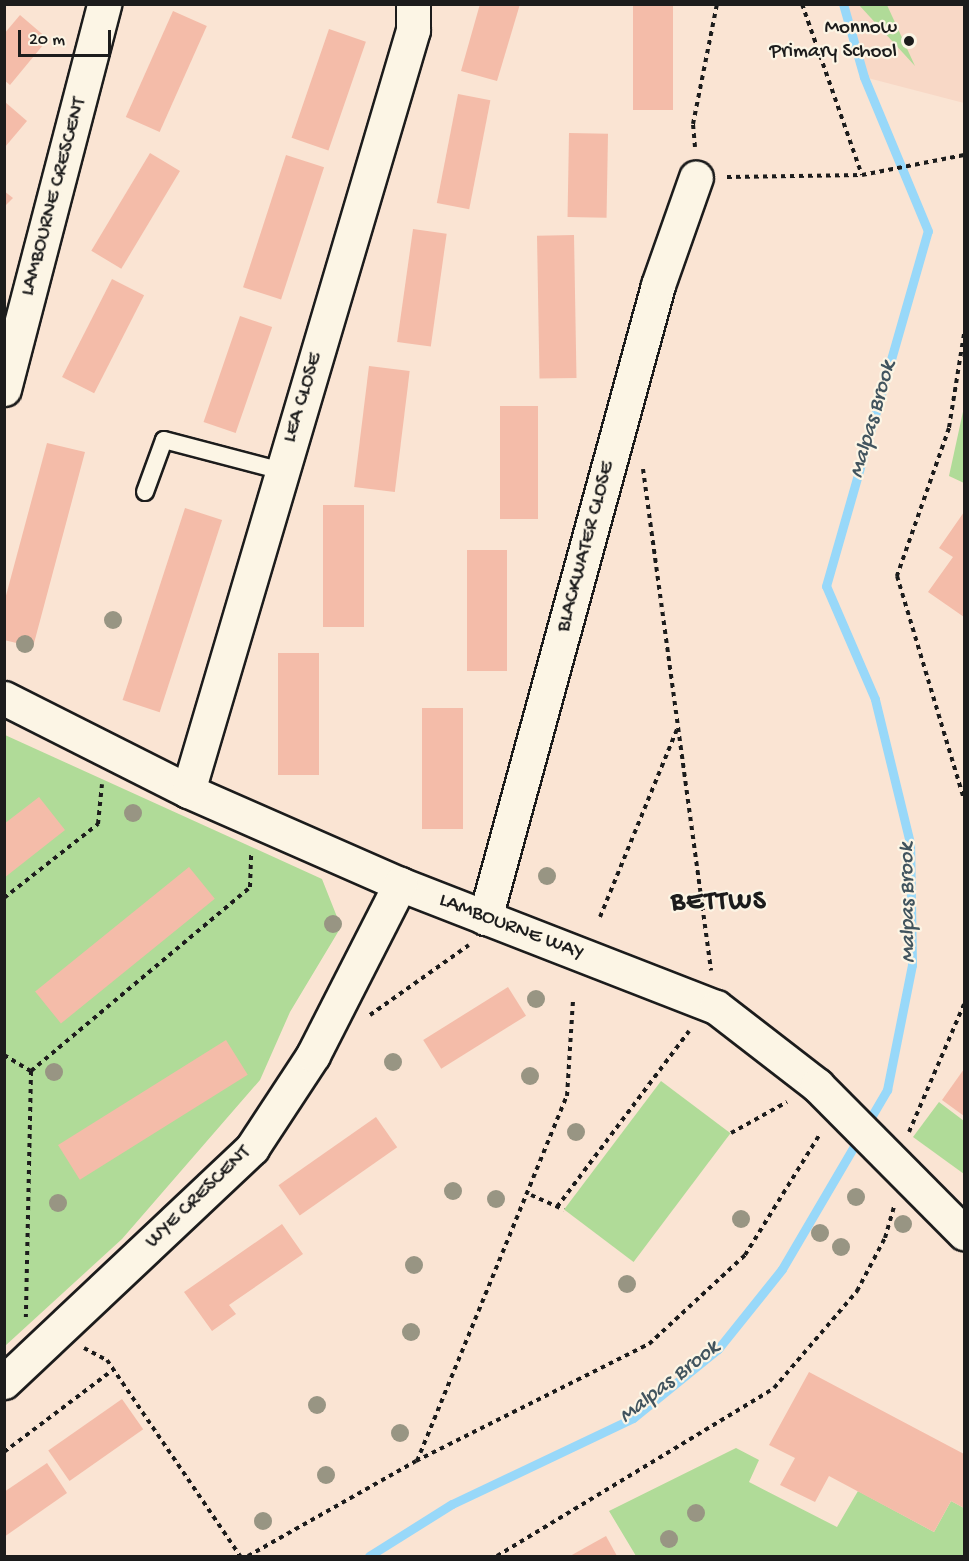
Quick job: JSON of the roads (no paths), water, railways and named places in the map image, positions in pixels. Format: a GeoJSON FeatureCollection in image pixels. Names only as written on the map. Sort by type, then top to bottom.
{"type":"FeatureCollection","features":[{"type":"Feature","properties":{"kind":"street","name":"LAMBOURNE CRESCENT"},"geometry":{"type":"LineString","coordinates":[[4,389],[104,4]]}},
{"type":"Feature","properties":{"kind":"street","name":"LEA CLOSE"},"geometry":{"type":"LineString","coordinates":[[188,791],[413,30],[413,4]]}},
{"type":"Feature","properties":{"kind":"street","name":"BLACKWATER CLOSE"},"geometry":{"type":"LineString","coordinates":[[492,921],[658,285],[696,177]]}},
{"type":"Feature","properties":{"kind":"street","name":"LAMBOURNE WAY"},"geometry":{"type":"LineString","coordinates":[[4,698],[188,791],[400,884],[716,1008],[833,1102],[899,1165],[964,1233]]}},
{"type":"Feature","properties":{"kind":"street","name":"WYE CRESCENT"},"geometry":{"type":"LineString","coordinates":[[14,1372],[252,1148],[313,1055],[400,884]]}},
{"type":"Feature","properties":{"kind":"lane"},"geometry":{"type":"LineString","coordinates":[[145,492],[164,440],[282,471]]}},
{"type":"Feature","properties":{"kind":"waterway","name":"Malpas Brook"},"geometry":{"type":"LineString","coordinates":[[369,1556],[452,1504],[633,1418],[718,1349],[782,1269],[887,1090],[912,965],[910,843],[875,699],[826,586],[928,231],[864,77],[843,4]]}},
{"type":"Feature","properties":{"kind":"place","name":"Monnow Primary School"},"geometry":{"type":"Point","coordinates":[909,41]}},
{"type":"Feature","properties":{"kind":"district","name":"BETTWS"},"geometry":{"type":"Point","coordinates":[719,904]}}]}
